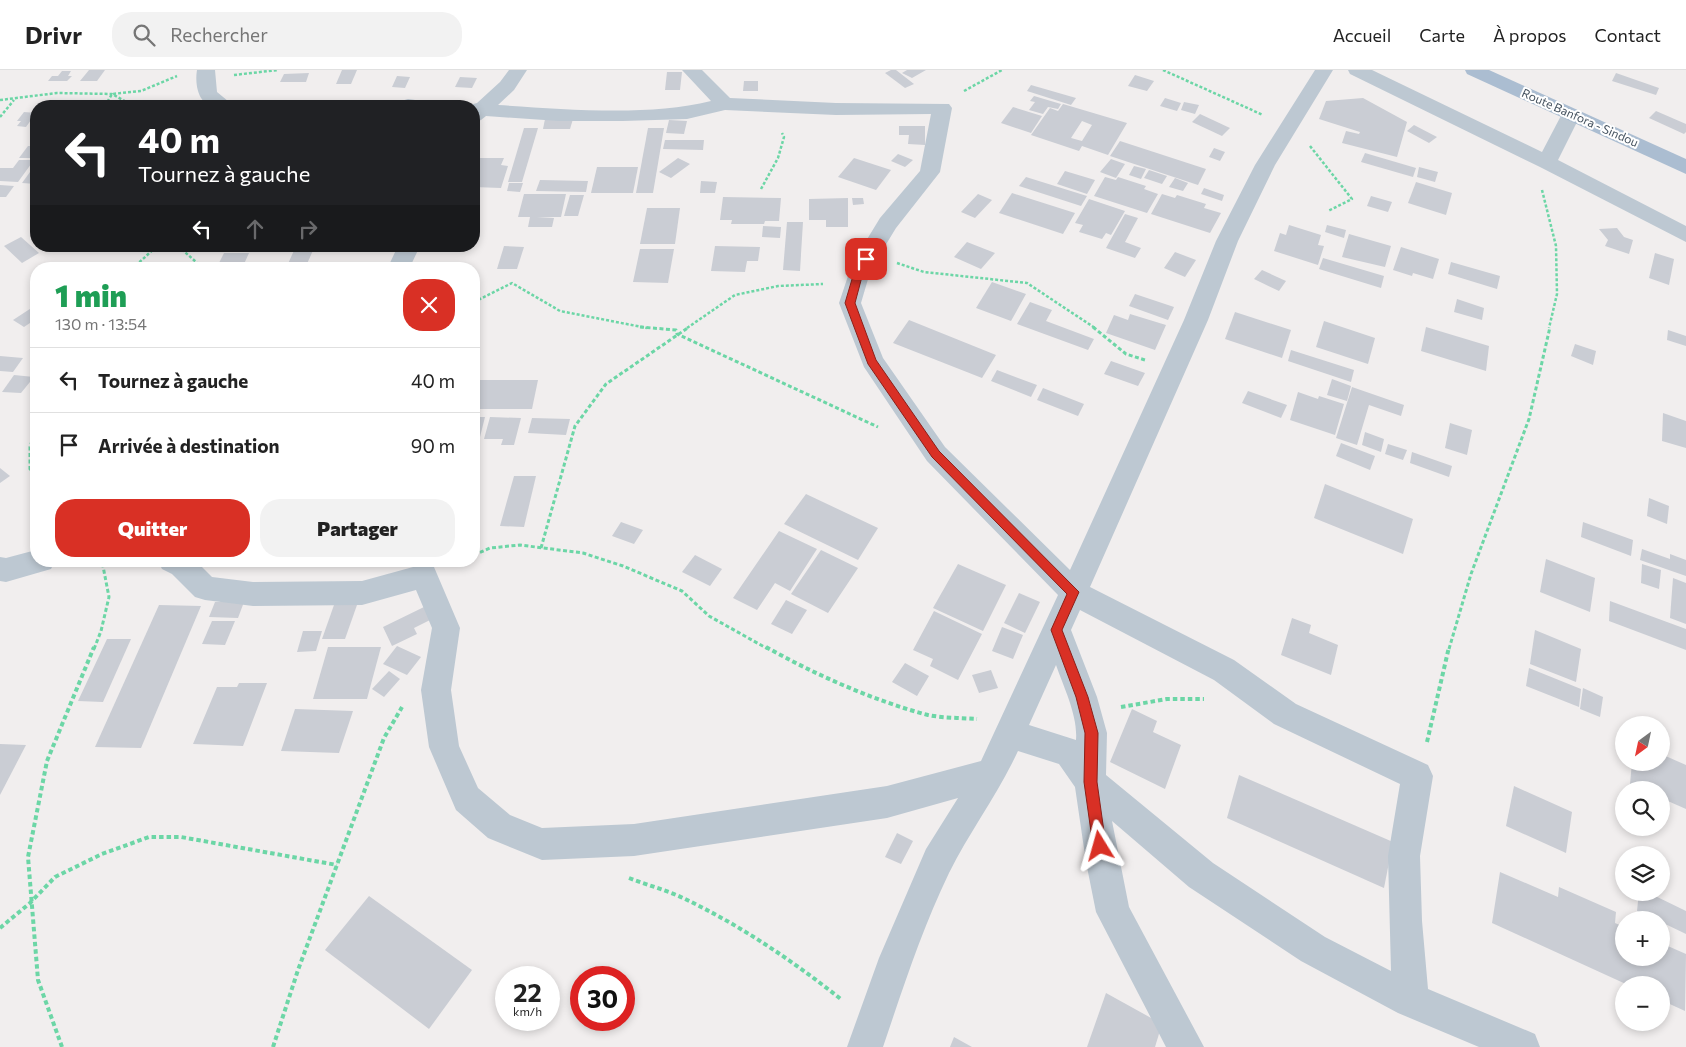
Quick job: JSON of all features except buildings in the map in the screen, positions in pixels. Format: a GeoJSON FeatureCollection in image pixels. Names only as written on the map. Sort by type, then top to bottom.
{"type":"FeatureCollection","features":[{"type":"Feature","properties":{"kind":"main road","name":"Route Banfora - Sindou"},"geometry":{"type":"LineString","coordinates":[[1474,70],[1686,167]]}},
{"type":"Feature","properties":{"kind":"street"},"geometry":{"type":"LineString","coordinates":[[480,108],[507,86],[518,70]]}},
{"type":"Feature","properties":{"kind":"street"},"geometry":{"type":"LineString","coordinates":[[691,70],[725,104]]}},
{"type":"Feature","properties":{"kind":"street"},"geometry":{"type":"LineString","coordinates":[[869,1037],[896,958],[938,861],[991,774],[1026,700],[1174,369],[1227,241],[1265,165],[1288,125],[1324,70]]}},
{"type":"Feature","properties":{"kind":"street"},"geometry":{"type":"LineString","coordinates":[[1357,70],[1547,162],[1686,236]]}},
{"type":"Feature","properties":{"kind":"street"},"geometry":{"type":"LineString","coordinates":[[205,75],[206,91],[217,100]]}},
{"type":"Feature","properties":{"kind":"street"},"geometry":{"type":"LineString","coordinates":[[480,111],[559,115],[623,115],[687,113],[725,104],[759,107],[942,108],[930,172],[888,223],[860,269],[850,303],[872,362],[936,454],[1073,592],[1224,670],[1285,714],[1417,776],[1404,856],[1405,921],[1411,1000]]}},
{"type":"Feature","properties":{"kind":"street"},"geometry":{"type":"LineString","coordinates":[[1547,162],[1571,114]]}},
{"type":"Feature","properties":{"kind":"street"},"geometry":{"type":"LineString","coordinates":[[0,569],[6,570],[30,564]]}},
{"type":"Feature","properties":{"kind":"street"},"geometry":{"type":"LineString","coordinates":[[183,567],[206,588],[253,594],[362,593],[396,573],[424,576],[446,628],[436,690],[444,747],[467,798],[499,827],[542,844],[634,840],[887,802],[991,774]]}},
{"type":"Feature","properties":{"kind":"street"},"geometry":{"type":"LineString","coordinates":[[1056,630],[1082,697],[1092,733],[1090,782],[1102,862],[1113,912],[1186,1047]]}},
{"type":"Feature","properties":{"kind":"street"},"geometry":{"type":"LineString","coordinates":[[1010,734],[1069,752],[1090,782],[1201,875],[1314,949],[1411,1000],[1522,1047]]}},
{"type":"Feature","properties":{"kind":"path"},"geometry":{"type":"LineString","coordinates":[[205,75],[278,70]]}},
{"type":"Feature","properties":{"kind":"path"},"geometry":{"type":"LineString","coordinates":[[942,108],[973,84],[1002,70]]}},
{"type":"Feature","properties":{"kind":"path"},"geometry":{"type":"LineString","coordinates":[[1163,70],[1204,90],[1288,125],[1315,150],[1352,199],[1328,211]]}},
{"type":"Feature","properties":{"kind":"path"},"geometry":{"type":"LineString","coordinates":[[0,100],[15,100],[56,94],[112,94],[141,91],[181,74]]}},
{"type":"Feature","properties":{"kind":"path"},"geometry":{"type":"LineString","coordinates":[[112,94],[123,100]]}},
{"type":"Feature","properties":{"kind":"path"},"geometry":{"type":"LineString","coordinates":[[108,100],[112,94]]}},
{"type":"Feature","properties":{"kind":"path"},"geometry":{"type":"LineString","coordinates":[[0,117],[15,100]]}},
{"type":"Feature","properties":{"kind":"path"},"geometry":{"type":"LineString","coordinates":[[759,107],[784,137],[778,158],[761,189]]}},
{"type":"Feature","properties":{"kind":"path"},"geometry":{"type":"LineString","coordinates":[[1417,776],[1437,704],[1454,626],[1471,574],[1529,419],[1557,294],[1556,246],[1541,192],[1547,162]]}},
{"type":"Feature","properties":{"kind":"path"},"geometry":{"type":"LineString","coordinates":[[872,250],[896,263],[924,272],[1027,283],[1092,326],[1126,354],[1174,369]]}},
{"type":"Feature","properties":{"kind":"path"},"geometry":{"type":"LineString","coordinates":[[139,262],[150,252]]}},
{"type":"Feature","properties":{"kind":"path"},"geometry":{"type":"LineString","coordinates":[[185,252],[196,262]]}},
{"type":"Feature","properties":{"kind":"path"},"geometry":{"type":"LineString","coordinates":[[541,548],[575,426],[606,384],[735,294],[778,286],[856,283]]}},
{"type":"Feature","properties":{"kind":"path"},"geometry":{"type":"LineString","coordinates":[[480,299],[512,284],[560,310],[651,329],[676,330],[677,334],[885,430]]}},
{"type":"Feature","properties":{"kind":"path"},"geometry":{"type":"LineString","coordinates":[[30,447],[30,468]]}},
{"type":"Feature","properties":{"kind":"path"},"geometry":{"type":"LineString","coordinates":[[480,552],[490,548],[520,545],[583,554],[623,566],[682,591],[709,616],[792,662],[880,699],[912,710],[929,714],[979,719],[1026,700]]}},
{"type":"Feature","properties":{"kind":"path"},"geometry":{"type":"LineString","coordinates":[[62,1047],[38,980],[30,903],[28,857],[47,761],[101,632],[109,597],[103,567]]}},
{"type":"Feature","properties":{"kind":"path"},"geometry":{"type":"LineString","coordinates":[[1088,721],[1126,705],[1166,699],[1206,699]]}},
{"type":"Feature","properties":{"kind":"path"},"geometry":{"type":"LineString","coordinates":[[273,1047],[298,970],[384,738],[403,706]]}},
{"type":"Feature","properties":{"kind":"path"},"geometry":{"type":"LineString","coordinates":[[0,928],[30,903],[55,877],[102,854],[149,836],[181,837],[337,865]]}},
{"type":"Feature","properties":{"kind":"path"},"geometry":{"type":"LineString","coordinates":[[619,874],[684,898],[757,940],[814,977],[869,1037]]}},
{"type":"Feature","properties":{"kind":"route"},"geometry":{"type":"LineString","coordinates":[[866,259],[860,269],[850,303],[872,362],[936,454],[1073,592],[1056,630],[1082,697],[1092,733],[1090,782],[1100,846]]}}]}
